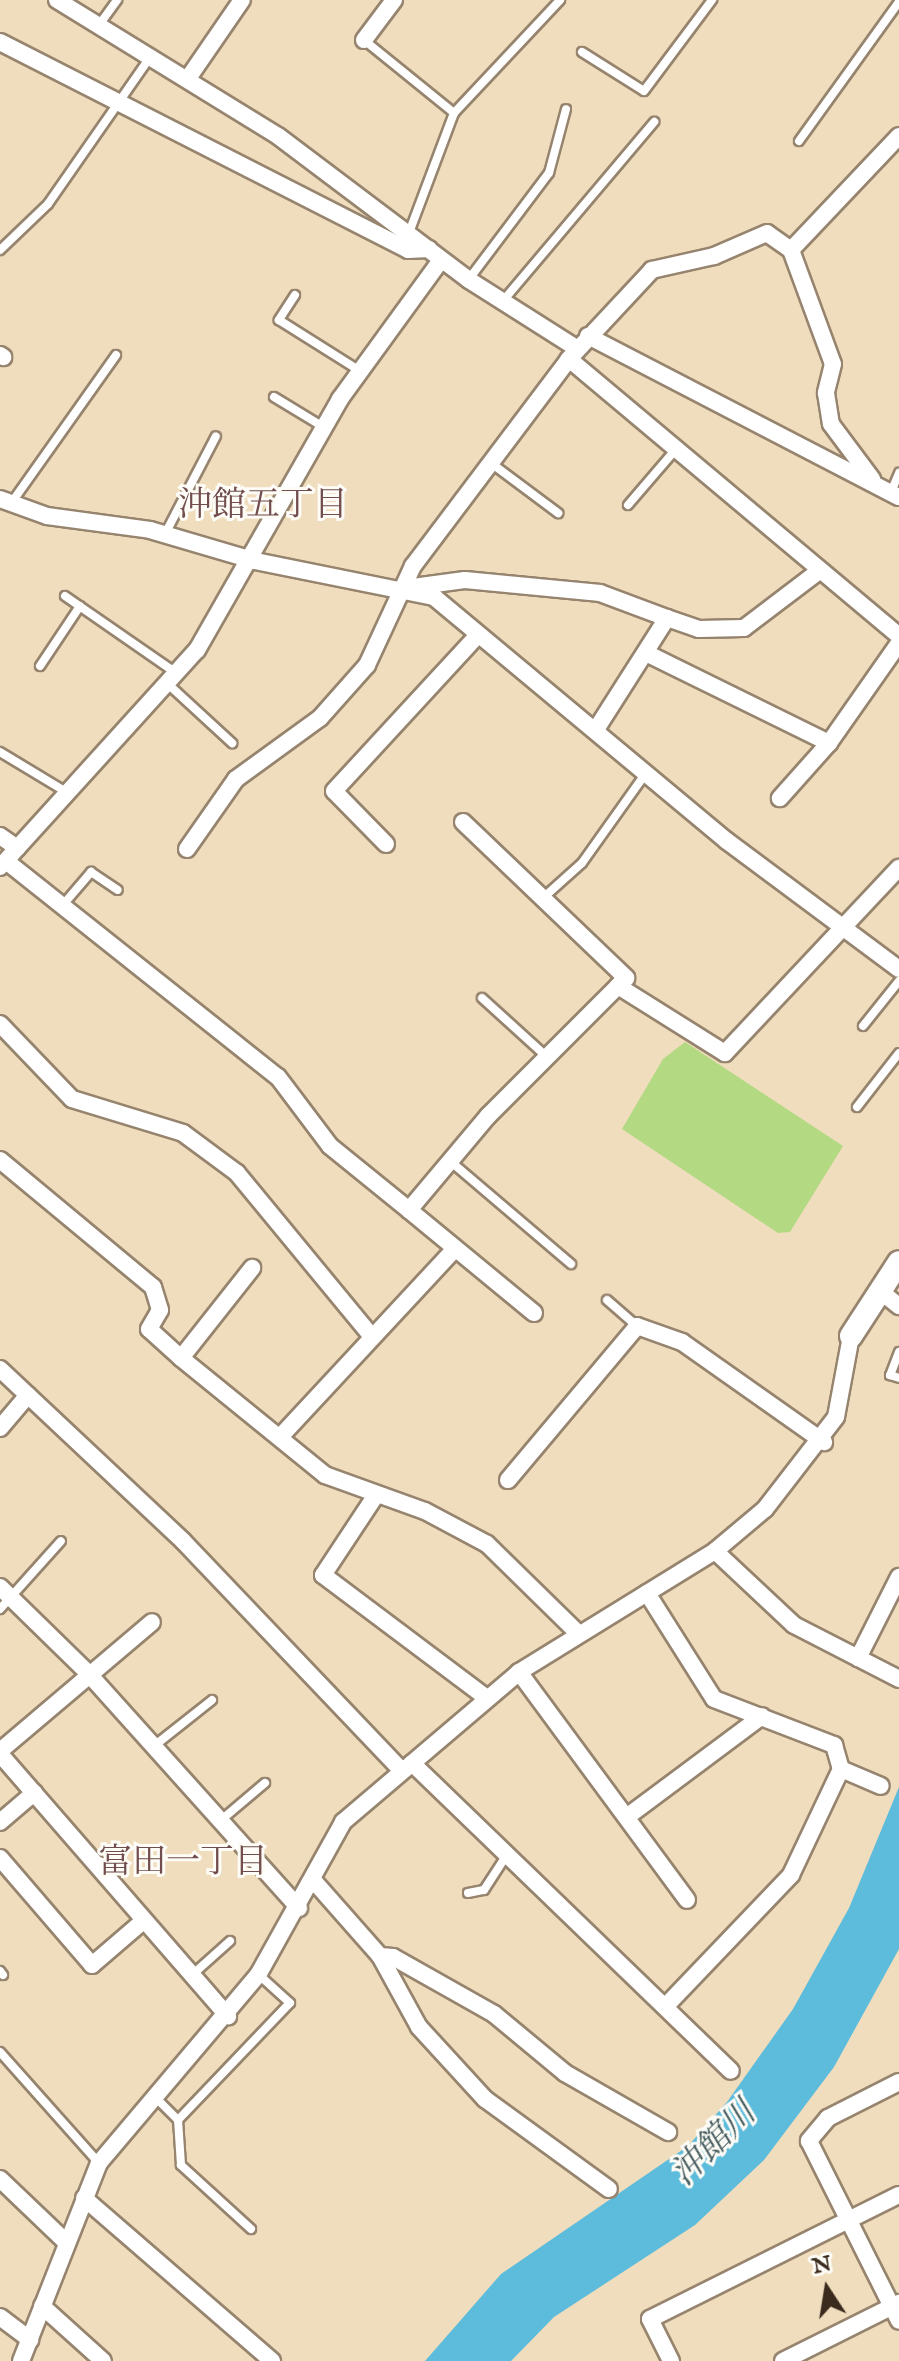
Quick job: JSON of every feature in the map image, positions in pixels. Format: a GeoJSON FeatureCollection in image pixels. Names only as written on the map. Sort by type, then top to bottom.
{"type":"FeatureCollection","features":[{"type":"Feature","properties":{"kind":"street"},"geometry":{"type":"LineString","coordinates":[[57,0],[189,77],[410,230],[435,254],[501,303],[578,348],[875,483],[895,495]]}},
{"type":"Feature","properties":{"kind":"street"},"geometry":{"type":"LineString","coordinates":[[189,77],[242,0]]}},
{"type":"Feature","properties":{"kind":"street"},"geometry":{"type":"LineString","coordinates":[[364,40],[394,0]]}},
{"type":"Feature","properties":{"kind":"street"},"geometry":{"type":"LineString","coordinates":[[0,42],[408,250],[435,254]]}},
{"type":"Feature","properties":{"kind":"street"},"geometry":{"type":"LineString","coordinates":[[791,250],[899,136]]}},
{"type":"Feature","properties":{"kind":"street"},"geometry":{"type":"LineString","coordinates":[[187,849],[236,779],[320,718],[367,665],[407,587],[413,566],[578,348],[652,270],[714,256],[767,233],[791,250],[833,364],[826,393],[831,424],[875,483]]}},
{"type":"Feature","properties":{"kind":"street"},"geometry":{"type":"LineString","coordinates":[[435,254],[325,428],[255,561],[174,680],[3,864],[62,906],[278,1077],[330,1146],[534,1313]]}},
{"type":"Feature","properties":{"kind":"street"},"geometry":{"type":"LineString","coordinates":[[578,348],[676,449],[899,636]]}},
{"type":"Feature","properties":{"kind":"street"},"geometry":{"type":"LineString","coordinates":[[6,501],[47,516],[165,534],[255,561],[407,587],[434,597],[477,636],[597,728],[646,773],[843,921],[899,969]]}},
{"type":"Feature","properties":{"kind":"street"},"geometry":{"type":"LineString","coordinates":[[407,587],[465,580],[600,593],[699,629],[744,628],[819,571]]}},
{"type":"Feature","properties":{"kind":"street"},"geometry":{"type":"LineString","coordinates":[[597,728],[648,654],[667,618]]}},
{"type":"Feature","properties":{"kind":"street"},"geometry":{"type":"LineString","coordinates":[[386,844],[334,791],[477,636]]}},
{"type":"Feature","properties":{"kind":"street"},"geometry":{"type":"LineString","coordinates":[[780,798],[829,743],[899,643]]}},
{"type":"Feature","properties":{"kind":"street"},"geometry":{"type":"LineString","coordinates":[[648,654],[829,743]]}},
{"type":"Feature","properties":{"kind":"street"},"geometry":{"type":"LineString","coordinates":[[409,1210],[546,1056],[626,978],[463,822]]}},
{"type":"Feature","properties":{"kind":"street"},"geometry":{"type":"LineString","coordinates":[[0,836],[17,848]]}},
{"type":"Feature","properties":{"kind":"street"},"geometry":{"type":"LineString","coordinates":[[618,986],[725,1053],[843,921],[899,868]]}},
{"type":"Feature","properties":{"kind":"street"},"geometry":{"type":"LineString","coordinates":[[0,1024],[72,1099],[183,1133],[237,1173],[372,1337]]}},
{"type":"Feature","properties":{"kind":"street"},"geometry":{"type":"LineString","coordinates":[[0,1160],[153,1287],[160,1310],[149,1329],[181,1358],[325,1475],[487,1544],[578,1633]]}},
{"type":"Feature","properties":{"kind":"street"},"geometry":{"type":"LineString","coordinates":[[280,1437],[454,1250]]}},
{"type":"Feature","properties":{"kind":"street"},"geometry":{"type":"LineString","coordinates":[[21,2361],[99,2163],[154,2096],[228,2016],[258,1975],[299,1908],[343,1822],[519,1672],[715,1551],[765,1509],[824,1442],[845,1389],[851,1336],[899,1262]]}},
{"type":"Feature","properties":{"kind":"street"},"geometry":{"type":"LineString","coordinates":[[181,1358],[252,1268]]}},
{"type":"Feature","properties":{"kind":"street"},"geometry":{"type":"LineString","coordinates":[[879,1290],[899,1306]]}},
{"type":"Feature","properties":{"kind":"street"},"geometry":{"type":"LineString","coordinates":[[508,1480],[637,1326],[682,1342],[824,1442]]}},
{"type":"Feature","properties":{"kind":"street"},"geometry":{"type":"LineString","coordinates":[[0,1369],[183,1541],[407,1766],[508,1852],[731,2071]]}},
{"type":"Feature","properties":{"kind":"street"},"geometry":{"type":"LineString","coordinates":[[0,1428],[28,1395]]}},
{"type":"Feature","properties":{"kind":"street"},"geometry":{"type":"LineString","coordinates":[[376,1495],[323,1575],[487,1698]]}},
{"type":"Feature","properties":{"kind":"street"},"geometry":{"type":"LineString","coordinates":[[715,1551],[794,1625],[899,1679]]}},
{"type":"Feature","properties":{"kind":"street"},"geometry":{"type":"LineString","coordinates":[[858,1658],[899,1577]]}},
{"type":"Feature","properties":{"kind":"street"},"geometry":{"type":"LineString","coordinates":[[647,1593],[714,1699],[834,1745],[841,1769],[791,1875],[665,2007]]}},
{"type":"Feature","properties":{"kind":"street"},"geometry":{"type":"LineString","coordinates":[[4,1598],[88,1673],[299,1908]]}},
{"type":"Feature","properties":{"kind":"street"},"geometry":{"type":"LineString","coordinates":[[152,1622],[88,1673],[0,1752],[142,1922],[228,2016]]}},
{"type":"Feature","properties":{"kind":"street"},"geometry":{"type":"LineString","coordinates":[[519,1672],[687,1900]]}},
{"type":"Feature","properties":{"kind":"street"},"geometry":{"type":"LineString","coordinates":[[628,1816],[762,1716]]}},
{"type":"Feature","properties":{"kind":"street"},"geometry":{"type":"LineString","coordinates":[[841,1769],[881,1786]]}},
{"type":"Feature","properties":{"kind":"street"},"geometry":{"type":"LineString","coordinates":[[0,1822],[34,1793]]}},
{"type":"Feature","properties":{"kind":"street"},"geometry":{"type":"LineString","coordinates":[[0,1858],[92,1965],[142,1922]]}},
{"type":"Feature","properties":{"kind":"street"},"geometry":{"type":"LineString","coordinates":[[313,1880],[380,1956],[419,2027],[485,2099],[609,2189]]}},
{"type":"Feature","properties":{"kind":"street"},"geometry":{"type":"LineString","coordinates":[[380,1956],[393,1957],[494,2014],[565,2073],[668,2132]]}},
{"type":"Feature","properties":{"kind":"street"},"geometry":{"type":"LineString","coordinates":[[783,2361],[897,2310],[809,2141],[828,2118],[899,2082]]}},
{"type":"Feature","properties":{"kind":"street"},"geometry":{"type":"LineString","coordinates":[[0,2179],[66,2242]]}},
{"type":"Feature","properties":{"kind":"street"},"geometry":{"type":"LineString","coordinates":[[671,2361],[650,2319],[899,2195]]}},
{"type":"Feature","properties":{"kind":"street"},"geometry":{"type":"LineString","coordinates":[[84,2198],[272,2361]]}},
{"type":"Feature","properties":{"kind":"street"},"geometry":{"type":"LineString","coordinates":[[42,2306],[103,2361]]}},
{"type":"Feature","properties":{"kind":"street"},"geometry":{"type":"LineString","coordinates":[[0,2317],[30,2340]]}},
{"type":"Feature","properties":{"kind":"lane"},"geometry":{"type":"LineString","coordinates":[[98,26],[117,0]]}},
{"type":"Feature","properties":{"kind":"lane"},"geometry":{"type":"LineString","coordinates":[[410,230],[454,113],[560,0]]}},
{"type":"Feature","properties":{"kind":"lane"},"geometry":{"type":"LineString","coordinates":[[582,52],[644,91],[712,0]]}},
{"type":"Feature","properties":{"kind":"lane"},"geometry":{"type":"LineString","coordinates":[[799,141],[899,2]]}},
{"type":"Feature","properties":{"kind":"lane"},"geometry":{"type":"LineString","coordinates":[[364,40],[454,113]]}},
{"type":"Feature","properties":{"kind":"lane"},"geometry":{"type":"LineString","coordinates":[[0,250],[48,204],[121,104],[151,56]]}},
{"type":"Feature","properties":{"kind":"lane"},"geometry":{"type":"LineString","coordinates":[[469,280],[549,173],[566,109]]}},
{"type":"Feature","properties":{"kind":"lane"},"geometry":{"type":"LineString","coordinates":[[501,303],[654,122]]}},
{"type":"Feature","properties":{"kind":"lane"},"geometry":{"type":"LineString","coordinates":[[295,295],[279,320],[360,371]]}},
{"type":"Feature","properties":{"kind":"lane"},"geometry":{"type":"LineString","coordinates":[[6,501],[116,355]]}},
{"type":"Feature","properties":{"kind":"lane"},"geometry":{"type":"LineString","coordinates":[[274,397],[325,428]]}},
{"type":"Feature","properties":{"kind":"lane"},"geometry":{"type":"LineString","coordinates":[[165,534],[216,436]]}},
{"type":"Feature","properties":{"kind":"lane"},"geometry":{"type":"LineString","coordinates":[[628,505],[676,449]]}},
{"type":"Feature","properties":{"kind":"lane"},"geometry":{"type":"LineString","coordinates":[[491,463],[558,513]]}},
{"type":"Feature","properties":{"kind":"lane"},"geometry":{"type":"LineString","coordinates":[[895,495],[899,473]]}},
{"type":"Feature","properties":{"kind":"lane"},"geometry":{"type":"LineString","coordinates":[[65,596],[174,680],[232,743]]}},
{"type":"Feature","properties":{"kind":"lane"},"geometry":{"type":"LineString","coordinates":[[40,666],[80,606]]}},
{"type":"Feature","properties":{"kind":"lane"},"geometry":{"type":"LineString","coordinates":[[0,752],[70,794]]}},
{"type":"Feature","properties":{"kind":"lane"},"geometry":{"type":"LineString","coordinates":[[543,899],[582,863],[646,773]]}},
{"type":"Feature","properties":{"kind":"lane"},"geometry":{"type":"LineString","coordinates":[[62,906],[91,872],[118,890]]}},
{"type":"Feature","properties":{"kind":"lane"},"geometry":{"type":"LineString","coordinates":[[863,1026],[899,981]]}},
{"type":"Feature","properties":{"kind":"lane"},"geometry":{"type":"LineString","coordinates":[[482,998],[546,1056]]}},
{"type":"Feature","properties":{"kind":"lane"},"geometry":{"type":"LineString","coordinates":[[857,1107],[899,1053]]}},
{"type":"Feature","properties":{"kind":"lane"},"geometry":{"type":"LineString","coordinates":[[450,1161],[571,1264]]}},
{"type":"Feature","properties":{"kind":"lane"},"geometry":{"type":"LineString","coordinates":[[607,1300],[637,1326]]}},
{"type":"Feature","properties":{"kind":"lane"},"geometry":{"type":"LineString","coordinates":[[899,1352],[890,1375],[899,1378]]}},
{"type":"Feature","properties":{"kind":"lane"},"geometry":{"type":"LineString","coordinates":[[4,1598],[61,1541]]}},
{"type":"Feature","properties":{"kind":"lane"},"geometry":{"type":"LineString","coordinates":[[154,1747],[212,1700]]}},
{"type":"Feature","properties":{"kind":"lane"},"geometry":{"type":"LineString","coordinates":[[220,1821],[265,1783]]}},
{"type":"Feature","properties":{"kind":"lane"},"geometry":{"type":"LineString","coordinates":[[468,1893],[484,1890],[508,1852]]}},
{"type":"Feature","properties":{"kind":"lane"},"geometry":{"type":"LineString","coordinates":[[191,1976],[230,1941]]}},
{"type":"Feature","properties":{"kind":"lane"},"geometry":{"type":"LineString","coordinates":[[178,2120],[290,2003],[258,1975]]}},
{"type":"Feature","properties":{"kind":"lane"},"geometry":{"type":"LineString","coordinates":[[0,2052],[99,2163]]}},
{"type":"Feature","properties":{"kind":"lane"},"geometry":{"type":"LineString","coordinates":[[154,2096],[178,2120],[181,2165],[251,2229]]}},
{"type":"Feature","properties":{"kind":"green space"},"geometry":{"type":"Polygon","coordinates":[[[685,1042],[843,1146],[790,1232],[778,1233],[622,1129],[663,1059],[685,1042]]]}},
{"type":"Feature","properties":{"kind":"water","name":"沖館川"},"geometry":{"type":"Polygon","coordinates":[[[899,1787],[899,1949],[834,2067],[764,2160],[695,2225],[554,2317],[511,2361],[425,2361],[501,2274],[688,2146],[727,2102],[793,2009],[849,1908],[899,1787]]]}},
{"type":"Feature","properties":{"kind":"district","name":"沖館五丁目"},"geometry":{"type":"Point","coordinates":[263,506]}},
{"type":"Feature","properties":{"kind":"district","name":"富田一丁目"},"geometry":{"type":"Point","coordinates":[183,1863]}}]}
